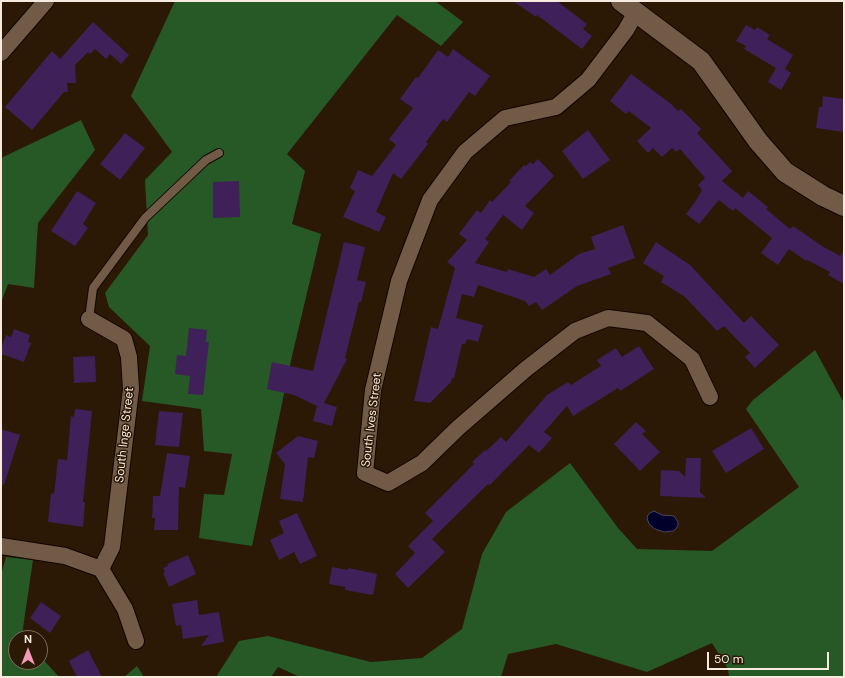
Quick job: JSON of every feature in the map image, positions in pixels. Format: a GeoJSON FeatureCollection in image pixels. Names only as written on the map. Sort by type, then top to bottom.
{"type":"FeatureCollection","features":[{"type":"Feature","properties":{"kind":"street"},"geometry":{"type":"LineString","coordinates":[[1,53],[46,1]]}},
{"type":"Feature","properties":{"kind":"street"},"geometry":{"type":"LineString","coordinates":[[629,7],[702,61],[758,141],[785,172],[823,196],[844,206]]}},
{"type":"Feature","properties":{"kind":"street","name":"South Ives Street"},"geometry":{"type":"LineString","coordinates":[[629,7],[626,30],[588,80],[556,108],[505,118],[465,152],[430,200],[399,281],[376,376],[373,390],[365,473],[388,483],[422,463],[458,428],[526,369],[575,332],[608,318],[647,322],[692,359],[710,397]]}},
{"type":"Feature","properties":{"kind":"street","name":"South Inge Street"},"geometry":{"type":"LineString","coordinates":[[89,319],[124,339],[130,357],[131,389],[112,547],[101,569]]}},
{"type":"Feature","properties":{"kind":"street"},"geometry":{"type":"LineString","coordinates":[[1,546],[65,556],[101,569],[125,609],[136,641]]}},
{"type":"Feature","properties":{"kind":"lane"},"geometry":{"type":"LineString","coordinates":[[89,319],[93,288],[144,218],[206,160],[219,153]]}},
{"type":"Feature","properties":{"kind":"green space"},"geometry":{"type":"Polygon","coordinates":[[[175,1],[435,1],[463,22],[441,46],[397,15],[287,154],[305,171],[292,224],[321,234],[292,356],[252,546],[199,538],[204,494],[224,495],[232,454],[204,451],[201,409],[142,401],[150,346],[109,307],[105,293],[148,235],[145,180],[172,152],[131,96],[175,1]]]}},
{"type":"Feature","properties":{"kind":"green space"},"geometry":{"type":"Polygon","coordinates":[[[81,120],[95,150],[38,223],[34,288],[8,284],[1,303],[1,161],[3,157],[81,120]]]}},
{"type":"Feature","properties":{"kind":"green space"},"geometry":{"type":"Polygon","coordinates":[[[815,350],[844,403],[844,677],[729,677],[728,669],[712,643],[647,672],[556,644],[508,654],[501,677],[300,677],[278,667],[271,677],[216,677],[239,641],[268,636],[371,662],[422,658],[462,629],[482,554],[506,512],[570,463],[618,528],[637,549],[712,551],[799,487],[746,409],[753,400],[815,350]]]}},
{"type":"Feature","properties":{"kind":"green space"},"geometry":{"type":"Polygon","coordinates":[[[6,557],[33,560],[23,630],[8,630],[8,670],[48,670],[48,665],[59,677],[1,677],[1,575],[6,557]]]}},
{"type":"Feature","properties":{"kind":"green space"},"geometry":{"type":"Polygon","coordinates":[[[137,666],[144,677],[124,677],[137,666]]]}},
{"type":"Feature","properties":{"kind":"water"},"geometry":{"type":"Polygon","coordinates":[[[654,511],[662,515],[674,516],[678,522],[676,529],[673,531],[664,532],[655,529],[649,524],[647,518],[650,513],[654,511]]]}},
{"type":"Feature","properties":{"kind":"building"},"geometry":{"type":"Polygon","coordinates":[[[513,1],[557,1],[587,24],[583,29],[592,36],[582,49],[537,15],[536,17],[513,1]]]}},
{"type":"Feature","properties":{"kind":"building"},"geometry":{"type":"Polygon","coordinates":[[[93,22],[129,55],[121,64],[110,54],[106,59],[95,49],[90,54],[88,52],[75,65],[76,83],[67,83],[68,92],[64,92],[32,130],[5,107],[52,51],[60,59],[93,22]]]}},
{"type":"Feature","properties":{"kind":"building"},"geometry":{"type":"Polygon","coordinates":[[[746,25],[755,30],[757,27],[770,35],[767,39],[793,55],[785,69],[791,73],[781,90],[768,82],[776,68],[744,49],[746,46],[736,41],[746,25]]]}},
{"type":"Feature","properties":{"kind":"building"},"geometry":{"type":"Polygon","coordinates":[[[453,49],[490,76],[475,96],[469,92],[447,122],[443,119],[426,142],[428,144],[401,179],[393,173],[376,212],[386,217],[379,232],[343,217],[355,191],[350,188],[358,170],[372,176],[396,145],[389,139],[413,108],[400,99],[416,77],[418,78],[438,50],[448,57],[453,49]]]}},
{"type":"Feature","properties":{"kind":"building"},"geometry":{"type":"Polygon","coordinates":[[[631,74],[678,111],[681,109],[701,129],[697,133],[732,171],[722,181],[743,198],[748,191],[768,207],[766,209],[790,229],[793,226],[822,246],[840,256],[844,249],[844,284],[828,275],[830,272],[807,260],[806,261],[789,249],[778,265],[761,253],[772,238],[735,208],[733,211],[719,200],[699,224],[686,214],[702,190],[698,185],[705,178],[680,149],[676,152],[672,148],[662,157],[653,148],[648,153],[637,141],[651,128],[629,111],[626,114],[610,101],[631,74]]]}},
{"type":"Feature","properties":{"kind":"building"},"geometry":{"type":"Polygon","coordinates":[[[823,96],[844,99],[844,132],[816,128],[819,107],[822,107],[823,96]]]}},
{"type":"Feature","properties":{"kind":"building"},"geometry":{"type":"Polygon","coordinates":[[[588,130],[610,160],[583,179],[562,151],[588,130]]]}},
{"type":"Feature","properties":{"kind":"building"},"geometry":{"type":"Polygon","coordinates":[[[125,133],[145,148],[120,180],[100,164],[125,133]]]}},
{"type":"Feature","properties":{"kind":"building"},"geometry":{"type":"Polygon","coordinates":[[[538,159],[554,176],[525,206],[534,213],[522,230],[503,215],[485,239],[489,242],[475,263],[507,272],[508,269],[534,277],[546,269],[550,275],[579,254],[595,249],[591,237],[623,225],[635,258],[608,268],[611,274],[577,286],[542,310],[536,302],[529,306],[525,301],[478,285],[474,297],[462,294],[456,318],[483,325],[478,342],[467,339],[465,344],[462,344],[454,378],[452,378],[451,382],[430,403],[414,401],[431,327],[438,329],[455,268],[447,262],[467,240],[459,234],[477,210],[481,213],[490,200],[492,202],[511,182],[509,181],[524,165],[526,166],[530,162],[533,164],[538,159]]]}},
{"type":"Feature","properties":{"kind":"building"},"geometry":{"type":"Polygon","coordinates":[[[239,181],[240,217],[213,218],[213,182],[239,181]]]}},
{"type":"Feature","properties":{"kind":"building"},"geometry":{"type":"Polygon","coordinates":[[[77,191],[96,203],[83,224],[88,228],[75,246],[51,231],[77,191]]]}},
{"type":"Feature","properties":{"kind":"building"},"geometry":{"type":"Polygon","coordinates":[[[344,242],[365,247],[357,280],[366,282],[361,302],[359,302],[345,358],[347,359],[324,403],[337,407],[332,426],[313,421],[317,406],[294,395],[267,389],[272,362],[313,371],[344,242]]]}},
{"type":"Feature","properties":{"kind":"building"},"geometry":{"type":"Polygon","coordinates":[[[656,242],[690,265],[744,323],[751,316],[779,345],[755,368],[745,357],[750,353],[724,326],[717,331],[685,297],[661,282],[664,276],[643,263],[656,242]]]}},
{"type":"Feature","properties":{"kind":"building"},"geometry":{"type":"Polygon","coordinates":[[[189,328],[207,330],[206,342],[209,342],[203,395],[188,394],[190,376],[175,374],[177,355],[186,356],[189,328]]]}},
{"type":"Feature","properties":{"kind":"building"},"geometry":{"type":"Polygon","coordinates":[[[14,329],[30,335],[28,342],[31,343],[24,362],[1,354],[1,349],[6,335],[11,337],[14,329]]]}},
{"type":"Feature","properties":{"kind":"building"},"geometry":{"type":"Polygon","coordinates":[[[639,346],[654,369],[620,391],[618,388],[573,416],[567,406],[544,432],[552,438],[539,453],[529,445],[490,485],[488,484],[432,539],[445,552],[408,588],[395,574],[415,553],[408,546],[433,521],[425,513],[474,464],[472,462],[501,437],[506,442],[547,395],[568,382],[571,385],[601,366],[597,360],[616,348],[622,357],[639,346]]]}},
{"type":"Feature","properties":{"kind":"building"},"geometry":{"type":"Polygon","coordinates":[[[95,356],[96,382],[74,383],[73,357],[95,356]]]}},
{"type":"Feature","properties":{"kind":"building"},"geometry":{"type":"Polygon","coordinates":[[[75,409],[92,411],[83,502],[85,502],[83,527],[48,522],[51,493],[54,494],[58,459],[67,460],[71,416],[74,417],[75,409]]]}},
{"type":"Feature","properties":{"kind":"building"},"geometry":{"type":"Polygon","coordinates":[[[159,411],[183,413],[179,447],[155,445],[159,411]]]}},
{"type":"Feature","properties":{"kind":"building"},"geometry":{"type":"Polygon","coordinates":[[[636,422],[646,431],[642,434],[660,452],[640,471],[614,444],[636,422]]]}},
{"type":"Feature","properties":{"kind":"building"},"geometry":{"type":"Polygon","coordinates":[[[751,428],[764,449],[726,473],[712,451],[751,428]]]}},
{"type":"Feature","properties":{"kind":"building"},"geometry":{"type":"Polygon","coordinates":[[[1,429],[20,435],[4,485],[1,484],[1,429]]]}},
{"type":"Feature","properties":{"kind":"building"},"geometry":{"type":"Polygon","coordinates":[[[298,436],[318,441],[314,458],[308,457],[303,502],[280,499],[285,464],[276,453],[298,436]]]}},
{"type":"Feature","properties":{"kind":"building"},"geometry":{"type":"Polygon","coordinates":[[[167,453],[190,456],[185,488],[179,487],[178,530],[154,530],[155,518],[152,518],[153,496],[160,496],[167,453]]]}},
{"type":"Feature","properties":{"kind":"building"},"geometry":{"type":"Polygon","coordinates":[[[686,458],[701,458],[700,492],[706,498],[660,496],[661,470],[679,471],[685,477],[686,458]]]}},
{"type":"Feature","properties":{"kind":"building"},"geometry":{"type":"Polygon","coordinates":[[[297,513],[317,556],[300,564],[294,552],[279,560],[270,540],[284,533],[279,521],[297,513]]]}},
{"type":"Feature","properties":{"kind":"building"},"geometry":{"type":"Polygon","coordinates":[[[188,555],[196,574],[169,587],[163,573],[165,572],[163,568],[168,566],[167,564],[188,555]]]}},
{"type":"Feature","properties":{"kind":"building"},"geometry":{"type":"Polygon","coordinates":[[[332,567],[348,570],[348,568],[377,574],[373,595],[345,590],[345,587],[329,584],[332,567]]]}},
{"type":"Feature","properties":{"kind":"building"},"geometry":{"type":"Polygon","coordinates":[[[197,600],[199,615],[219,612],[224,642],[201,646],[209,635],[183,639],[181,625],[176,626],[172,604],[197,600]]]}},
{"type":"Feature","properties":{"kind":"building"},"geometry":{"type":"Polygon","coordinates":[[[41,602],[61,616],[50,633],[30,618],[41,602]]]}},
{"type":"Feature","properties":{"kind":"building"},"geometry":{"type":"Polygon","coordinates":[[[88,650],[102,677],[77,677],[69,661],[88,650]]]}}]}
